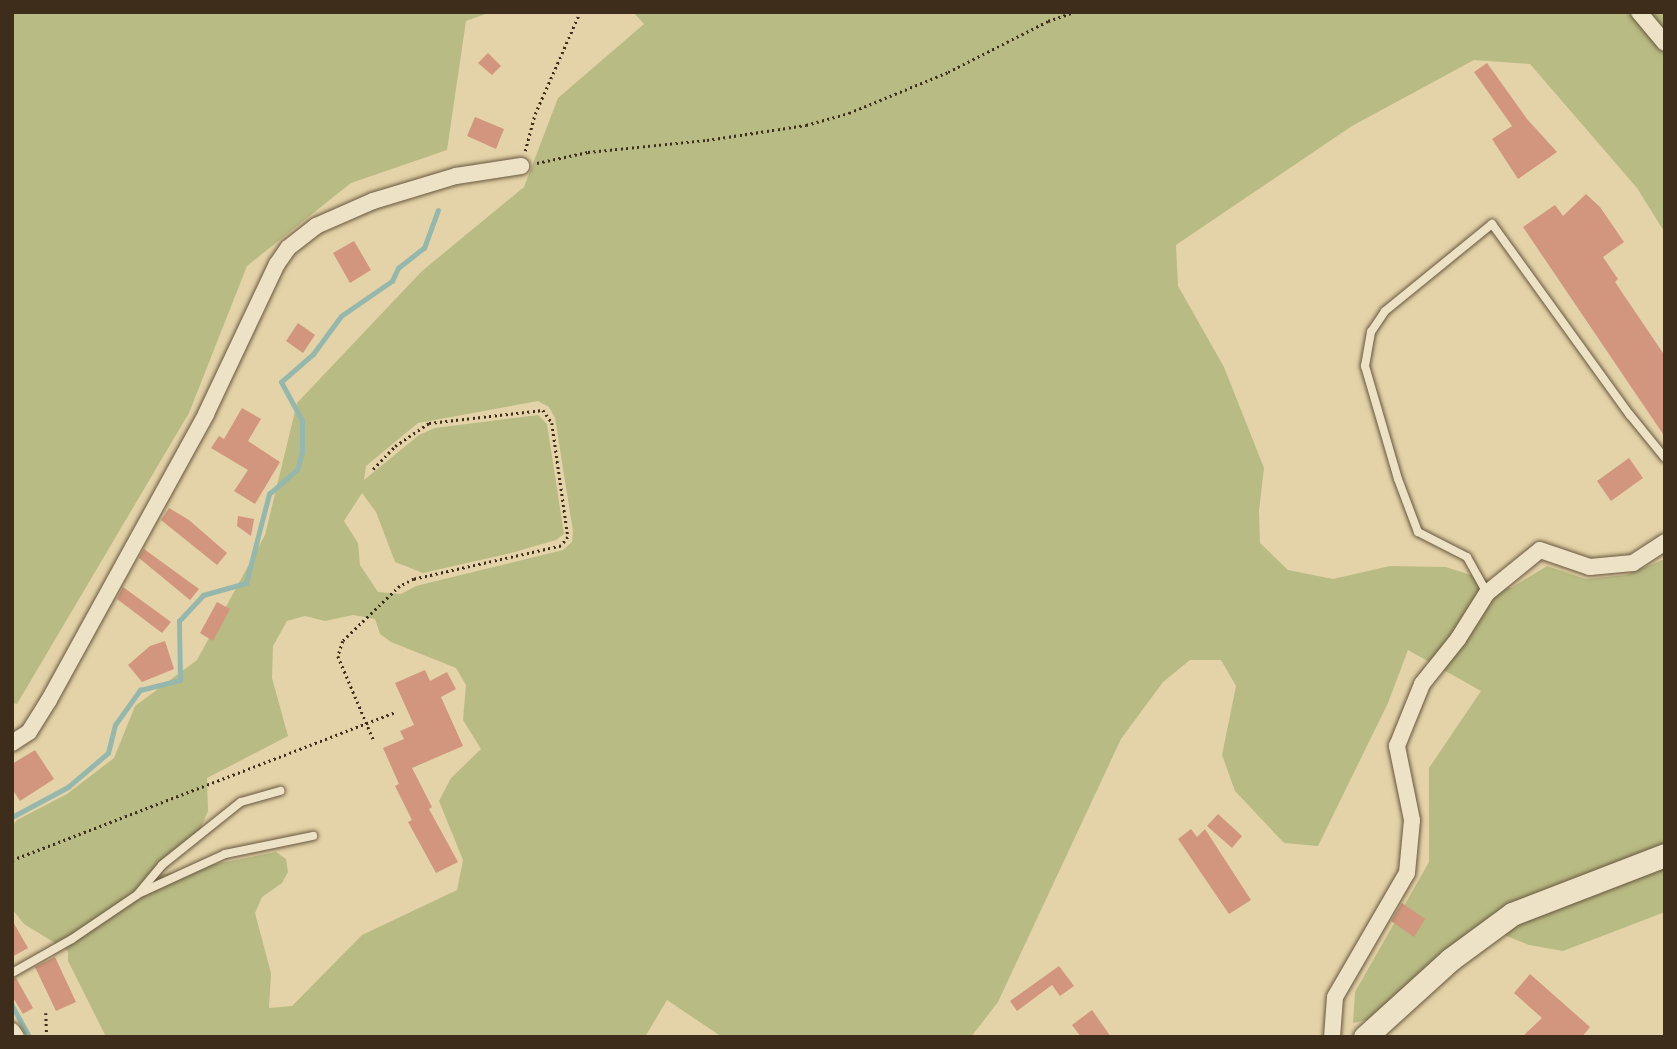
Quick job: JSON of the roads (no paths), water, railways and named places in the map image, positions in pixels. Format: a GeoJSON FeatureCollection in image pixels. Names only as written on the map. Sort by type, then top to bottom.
{"type":"FeatureCollection","features":[{"type":"Feature","properties":{"kind":"street"},"geometry":{"type":"LineString","coordinates":[[1639,12],[1665,43]]}},
{"type":"Feature","properties":{"kind":"street"},"geometry":{"type":"LineString","coordinates":[[12,743],[29,732],[56,688],[206,414],[277,264],[288,248],[316,226],[373,201],[456,176],[521,166]]}},
{"type":"Feature","properties":{"kind":"street"},"geometry":{"type":"LineString","coordinates":[[1332,1037],[1335,997],[1407,873],[1412,821],[1397,746],[1422,684],[1458,639],[1488,593],[1540,550],[1590,567],[1633,563],[1665,542]]}},
{"type":"Feature","properties":{"kind":"street"},"geometry":{"type":"LineString","coordinates":[[1365,1037],[1451,959],[1512,914],[1665,855]]}},
{"type":"Feature","properties":{"kind":"street"},"geometry":{"type":"LineString","coordinates":[[12,1031],[16,1037]]}},
{"type":"Feature","properties":{"kind":"lane"},"geometry":{"type":"LineString","coordinates":[[1488,593],[1467,557],[1418,532],[1398,479],[1365,366],[1371,332],[1385,311],[1492,224],[1630,415],[1665,458]]}},
{"type":"Feature","properties":{"kind":"lane"},"geometry":{"type":"LineString","coordinates":[[137,895],[162,865],[242,802],[280,791]]}},
{"type":"Feature","properties":{"kind":"lane"},"geometry":{"type":"LineString","coordinates":[[12,973],[72,939],[137,895],[225,855],[313,836]]}},
{"type":"Feature","properties":{"kind":"waterway"},"geometry":{"type":"LineString","coordinates":[[12,817],[68,787],[108,753],[115,725],[140,690],[180,680],[179,621],[203,595],[246,583],[269,494],[297,470],[302,453],[302,421],[281,382],[313,354],[341,316],[392,281],[398,268],[424,248],[438,210]]}},
{"type":"Feature","properties":{"kind":"waterway"},"geometry":{"type":"LineString","coordinates":[[12,1005],[30,1037]]}}]}
